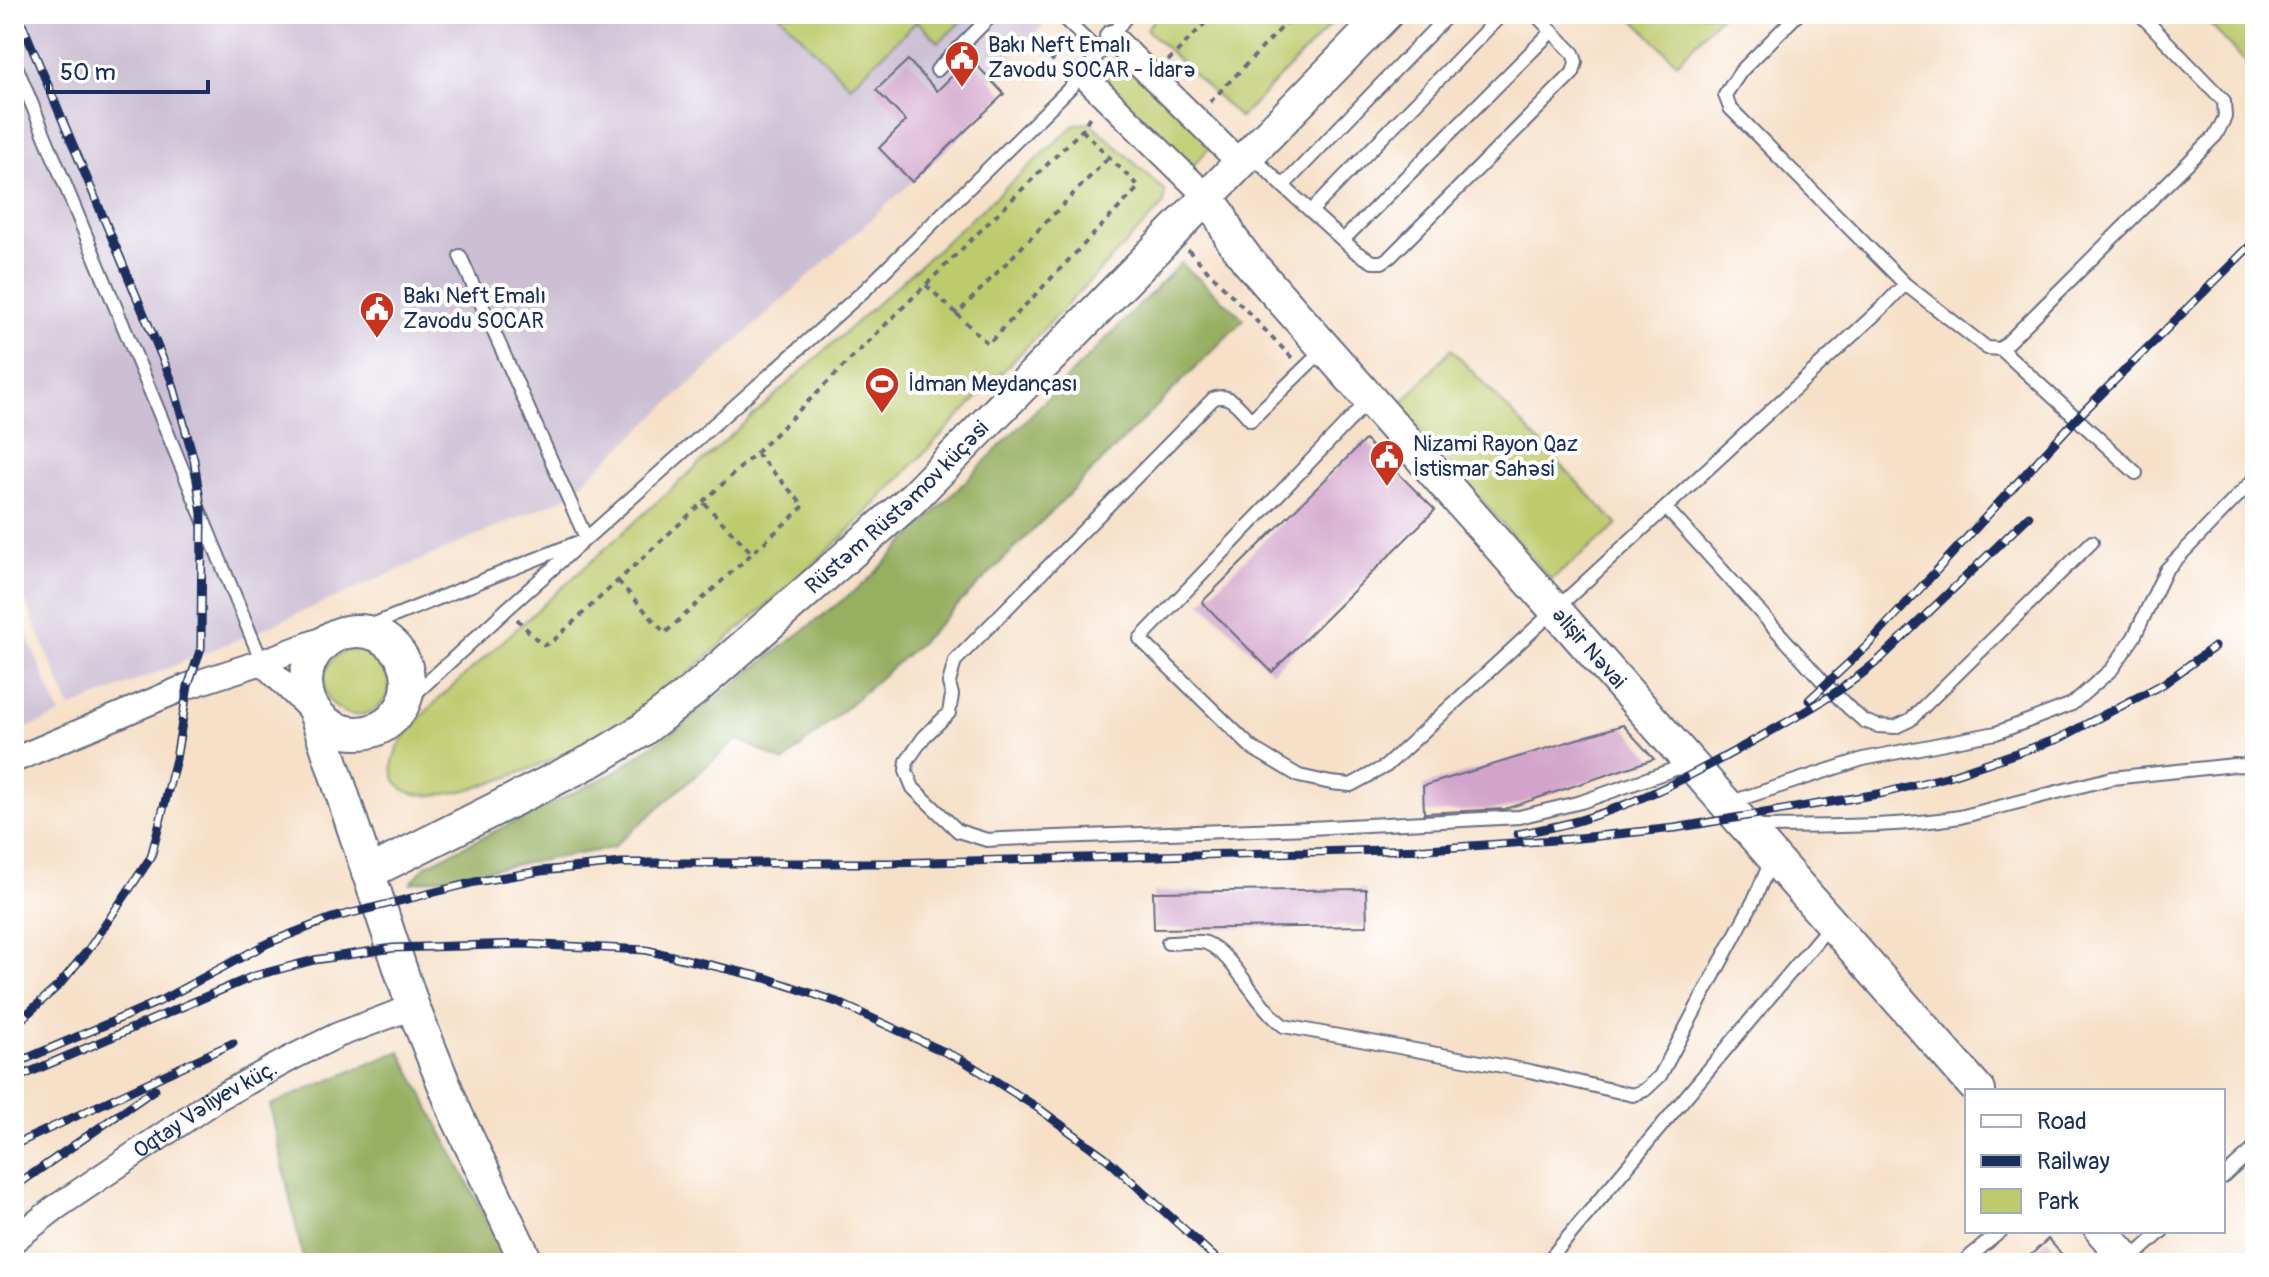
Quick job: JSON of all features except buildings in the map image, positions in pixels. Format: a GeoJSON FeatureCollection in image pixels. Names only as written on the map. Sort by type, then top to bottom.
{"type":"FeatureCollection","features":[{"type":"Feature","properties":{"kind":"street","name":"Rüstəm Rüstəmov küçəsi"},"geometry":{"type":"LineString","coordinates":[[368,873],[593,760],[641,731],[694,690],[911,500],[1386,14]]}},
{"type":"Feature","properties":{"kind":"street"},"geometry":{"type":"LineString","coordinates":[[1106,45],[1245,158]]}},
{"type":"Feature","properties":{"kind":"street"},"geometry":{"type":"LineString","coordinates":[[1083,75],[1207,197]]}},
{"type":"Feature","properties":{"kind":"street","name":"Əlişir Nəvai"},"geometry":{"type":"LineString","coordinates":[[1207,197],[1231,238],[1314,359],[1370,399],[1977,1089]]}},
{"type":"Feature","properties":{"kind":"street"},"geometry":{"type":"LineString","coordinates":[[347,632],[321,645],[310,660],[305,679],[307,698],[316,715],[413,1007],[456,1114],[527,1263]]}},
{"type":"Feature","properties":{"kind":"street"},"geometry":{"type":"LineString","coordinates":[[14,760],[188,686],[347,632],[377,635],[394,647],[405,664],[408,684],[403,705],[391,721],[373,731],[352,734],[332,728],[262,662]]}},
{"type":"Feature","properties":{"kind":"street","name":"Oqtay Vəliyev küç."},"geometry":{"type":"LineString","coordinates":[[14,1240],[55,1208],[216,1099],[338,1035],[413,1007]]}},
{"type":"Feature","properties":{"kind":"street"},"geometry":{"type":"LineString","coordinates":[[2104,1233],[2130,1262]]}},
{"type":"Feature","properties":{"kind":"lane"},"geometry":{"type":"LineString","coordinates":[[937,70],[993,14]]}},
{"type":"Feature","properties":{"kind":"lane"},"geometry":{"type":"LineString","coordinates":[[1059,14],[1106,45]]}},
{"type":"Feature","properties":{"kind":"lane"},"geometry":{"type":"LineString","coordinates":[[403,705],[866,289],[1083,75],[1128,14]]}},
{"type":"Feature","properties":{"kind":"lane"},"geometry":{"type":"LineString","coordinates":[[1283,186],[1449,14]]}},
{"type":"Feature","properties":{"kind":"lane"},"geometry":{"type":"LineString","coordinates":[[1312,210],[1502,14]]}},
{"type":"Feature","properties":{"kind":"lane"},"geometry":{"type":"LineString","coordinates":[[1245,158],[1312,210],[1356,252],[1373,262],[1382,262],[1573,73],[1576,62],[1573,53],[1535,14]]}},
{"type":"Feature","properties":{"kind":"lane"},"geometry":{"type":"LineString","coordinates":[[1798,14],[1741,71],[1725,95],[1730,108],[1905,284],[1987,348],[2001,349],[2136,473]]}},
{"type":"Feature","properties":{"kind":"lane"},"geometry":{"type":"LineString","coordinates":[[2001,349],[2216,135],[2225,117],[2224,101],[2140,14]]}},
{"type":"Feature","properties":{"kind":"lane"},"geometry":{"type":"LineString","coordinates":[[1343,240],[1552,31]]}},
{"type":"Feature","properties":{"kind":"lane"},"geometry":{"type":"LineString","coordinates":[[14,61],[262,662]]}},
{"type":"Feature","properties":{"kind":"lane"},"geometry":{"type":"LineString","coordinates":[[460,256],[586,538]]}},
{"type":"Feature","properties":{"kind":"lane"},"geometry":{"type":"LineString","coordinates":[[1370,399],[1140,639],[1252,748],[1299,776],[1351,785],[1386,766],[1873,317],[1905,284]]}},
{"type":"Feature","properties":{"kind":"lane"},"geometry":{"type":"LineString","coordinates":[[1314,359],[1251,420],[1229,398],[1219,396],[1213,399],[955,661],[949,683],[952,695],[949,713],[924,737],[907,761],[906,771],[913,788],[958,831],[987,840],[1519,817],[1581,802],[1692,763]]}},
{"type":"Feature","properties":{"kind":"lane"},"geometry":{"type":"LineString","coordinates":[[1726,803],[1863,759],[1996,733],[2072,704],[2112,669],[2134,637],[2166,570],[2255,478]]}},
{"type":"Feature","properties":{"kind":"lane"},"geometry":{"type":"LineString","coordinates":[[1666,508],[1826,685],[1864,721],[1878,726],[1895,727],[1910,720],[2092,542]]}},
{"type":"Feature","properties":{"kind":"lane"},"geometry":{"type":"LineString","coordinates":[[347,632],[586,538]]}},
{"type":"Feature","properties":{"kind":"lane"},"geometry":{"type":"LineString","coordinates":[[1748,827],[1938,821],[2112,778],[2234,765],[2255,766]]}},
{"type":"Feature","properties":{"kind":"lane"},"geometry":{"type":"LineString","coordinates":[[1168,943],[1204,942],[1214,948],[1272,1017],[1284,1026],[1530,1071],[1633,1095],[1645,1090],[1660,1076],[1754,900],[1774,856]]}},
{"type":"Feature","properties":{"kind":"lane"},"geometry":{"type":"LineString","coordinates":[[1554,1263],[1553,1255],[1832,922]]}},
{"type":"Feature","properties":{"kind":"lane"},"geometry":{"type":"LineString","coordinates":[[2225,1175],[2255,1148]]}},
{"type":"Feature","properties":{"kind":"lane"},"geometry":{"type":"LineString","coordinates":[[1962,1263],[1999,1233]]}},
{"type":"Feature","properties":{"kind":"lane"},"geometry":{"type":"LineString","coordinates":[[2130,1262],[2160,1233]]}},
{"type":"Feature","properties":{"kind":"path"},"geometry":{"type":"LineString","coordinates":[[1167,62],[1214,14]]}},
{"type":"Feature","properties":{"kind":"path"},"geometry":{"type":"LineString","coordinates":[[1210,102],[1295,14]]}},
{"type":"Feature","properties":{"kind":"path"},"geometry":{"type":"LineString","coordinates":[[507,609],[540,643],[545,645],[554,640],[756,453],[1082,130],[1090,116],[1101,126]]}},
{"type":"Feature","properties":{"kind":"path"},"geometry":{"type":"LineString","coordinates":[[926,285],[988,344],[1139,187],[1082,130]]}},
{"type":"Feature","properties":{"kind":"path"},"geometry":{"type":"LineString","coordinates":[[957,314],[1109,157]]}},
{"type":"Feature","properties":{"kind":"path"},"geometry":{"type":"LineString","coordinates":[[1180,257],[1188,250],[1314,359]]}},
{"type":"Feature","properties":{"kind":"path"},"geometry":{"type":"LineString","coordinates":[[618,581],[665,633],[804,506],[756,453]]}},
{"type":"Feature","properties":{"kind":"path"},"geometry":{"type":"LineString","coordinates":[[704,503],[752,553]]}},
{"type":"Feature","properties":{"kind":"shaded area","name":"Bakı Neft Emalı Zavodu SOCAR"},"geometry":{"type":"Polygon","coordinates":[[[14,14],[1054,14],[990,79],[1004,94],[912,182],[566,497],[251,634],[70,708],[14,574],[14,14]]]}},
{"type":"Feature","properties":{"kind":"shaded area"},"geometry":{"type":"Polygon","coordinates":[[[14,604],[60,715],[14,733],[14,604]]]}},
{"type":"Feature","properties":{"kind":"green space"},"geometry":{"type":"Polygon","coordinates":[[[779,14],[969,14],[939,42],[917,21],[850,86],[779,14]]]}},
{"type":"Feature","properties":{"kind":"green space"},"geometry":{"type":"Polygon","coordinates":[[[1160,14],[1341,14],[1240,118],[1146,29],[1160,14]]]}},
{"type":"Feature","properties":{"kind":"green space"},"geometry":{"type":"Polygon","coordinates":[[[1628,14],[1722,14],[1677,63],[1628,14]]]}},
{"type":"Feature","properties":{"kind":"green space"},"geometry":{"type":"Polygon","coordinates":[[[2200,14],[2255,14],[2255,72],[2200,14]]]}},
{"type":"Feature","properties":{"kind":"green space"},"geometry":{"type":"Polygon","coordinates":[[[1122,58],[1212,145],[1192,167],[1103,79],[1122,58]]]}},
{"type":"Feature","properties":{"kind":"green space"},"geometry":{"type":"Polygon","coordinates":[[[1091,123],[1165,191],[1164,204],[845,535],[666,692],[627,722],[580,747],[506,778],[468,790],[434,795],[408,792],[394,777],[392,766],[395,755],[407,733],[441,697],[1076,124],[1091,123]]]}},
{"type":"Feature","properties":{"kind":"green space"},"geometry":{"type":"Polygon","coordinates":[[[1181,263],[1244,319],[922,641],[784,762],[738,739],[612,848],[411,883],[426,865],[612,774],[680,726],[866,582],[1181,263]]]}},
{"type":"Feature","properties":{"kind":"green space"},"geometry":{"type":"Polygon","coordinates":[[[1451,349],[1618,525],[1551,580],[1400,406],[1451,349]]]}},
{"type":"Feature","properties":{"kind":"green space"},"geometry":{"type":"Polygon","coordinates":[[[357,649],[380,659],[390,682],[380,705],[357,715],[334,705],[324,682],[334,659],[357,649]]]}},
{"type":"Feature","properties":{"kind":"green space"},"geometry":{"type":"Polygon","coordinates":[[[400,1051],[509,1263],[304,1263],[270,1105],[400,1051]]]}},
{"type":"Feature","properties":{"kind":"railway"},"geometry":{"type":"LineString","coordinates":[[14,1026],[59,985],[89,949],[151,857],[176,759],[188,686],[201,648],[202,514],[194,460],[172,381],[18,14]]}},
{"type":"Feature","properties":{"kind":"railway"},"geometry":{"type":"LineString","coordinates":[[1809,700],[1867,646],[2077,418],[2255,241]]}},
{"type":"Feature","properties":{"kind":"railway"},"geometry":{"type":"LineString","coordinates":[[1518,834],[1581,820],[1657,791],[1793,719],[1880,659],[2029,516]]}},
{"type":"Feature","properties":{"kind":"railway"},"geometry":{"type":"LineString","coordinates":[[14,1064],[158,1002],[268,943],[332,918],[475,882],[621,863],[888,863],[1427,849],[1675,828],[1884,793],[1946,777],[2058,739],[2163,684],[2214,647]]}},
{"type":"Feature","properties":{"kind":"railway"},"geometry":{"type":"LineString","coordinates":[[14,1079],[254,976],[314,960],[393,948],[523,944],[646,950],[766,978],[837,1002],[964,1061],[1038,1108],[1106,1158],[1221,1263]]}},
{"type":"Feature","properties":{"kind":"railway"},"geometry":{"type":"LineString","coordinates":[[14,1145],[233,1043]]}},
{"type":"Feature","properties":{"kind":"railway"},"geometry":{"type":"LineString","coordinates":[[14,1187],[155,1089]]}},
{"type":"Feature","properties":{"kind":"place","name":"Bakı Neft Emalı Zavodu SOCAR - İdarə"},"geometry":{"type":"Point","coordinates":[962,89]}},
{"type":"Feature","properties":{"kind":"place","name":"Bakı Neft Emalı Zavodu SOCAR"},"geometry":{"type":"Point","coordinates":[377,340]}},
{"type":"Feature","properties":{"kind":"place","name":"İdman Meydançası"},"geometry":{"type":"Point","coordinates":[882,415]}},
{"type":"Feature","properties":{"kind":"place","name":"Nizami Rayon Qaz İstismar Sahəsi"},"geometry":{"type":"Point","coordinates":[1387,488]}}]}
